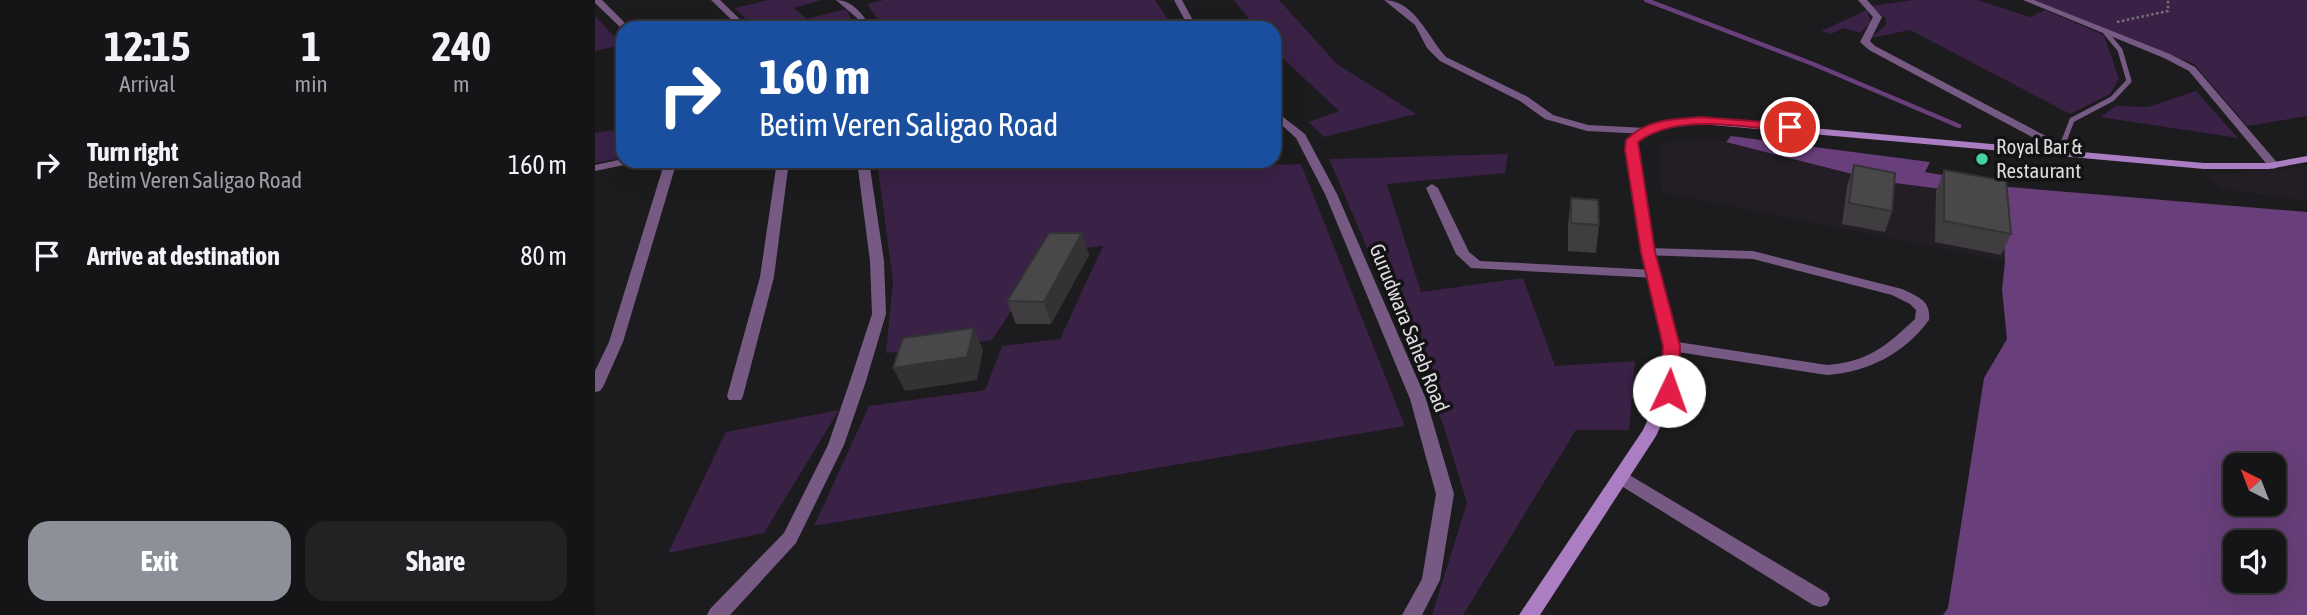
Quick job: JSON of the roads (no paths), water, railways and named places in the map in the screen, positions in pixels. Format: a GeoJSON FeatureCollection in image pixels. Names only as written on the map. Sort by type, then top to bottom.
{"type":"FeatureCollection","features":[{"type":"Feature","properties":{"kind":"main road"},"geometry":{"type":"LineString","coordinates":[[1529,615],[1650,432],[1669,391],[1671,346],[1648,252],[1631,150],[1632,140],[1646,131],[1666,123],[1701,121],[1764,124],[2204,166],[2274,166],[2307,159]]}},
{"type":"Feature","properties":{"kind":"street"},"geometry":{"type":"LineString","coordinates":[[598,2],[616,0]]}},
{"type":"Feature","properties":{"kind":"street"},"geometry":{"type":"LineString","coordinates":[[715,0],[738,21]]}},
{"type":"Feature","properties":{"kind":"street"},"geometry":{"type":"LineString","coordinates":[[840,0],[864,21]]}},
{"type":"Feature","properties":{"kind":"street"},"geometry":{"type":"LineString","coordinates":[[1178,0],[1189,21]]}},
{"type":"Feature","properties":{"kind":"street"},"geometry":{"type":"LineString","coordinates":[[1388,0],[1419,24],[1431,48],[1443,59],[1524,99],[1549,117],[1587,128],[1646,131]]}},
{"type":"Feature","properties":{"kind":"street"},"geometry":{"type":"LineString","coordinates":[[1854,0],[1865,3],[1878,17],[1866,36],[1865,42],[1872,48],[2086,156]]}},
{"type":"Feature","properties":{"kind":"street"},"geometry":{"type":"LineString","coordinates":[[2027,0],[2167,56],[2192,69],[2274,166]]}},
{"type":"Feature","properties":{"kind":"street"},"geometry":{"type":"LineString","coordinates":[[598,2],[618,21]]}},
{"type":"Feature","properties":{"kind":"street","name":"Gurudwara Saheb Road"},"geometry":{"type":"LineString","coordinates":[[1281,119],[1301,136],[1331,194],[1418,399],[1445,495],[1431,580],[1412,615]]}},
{"type":"Feature","properties":{"kind":"street"},"geometry":{"type":"LineString","coordinates":[[595,167],[616,163]]}},
{"type":"Feature","properties":{"kind":"street"},"geometry":{"type":"LineString","coordinates":[[595,387],[616,342],[669,168]]}},
{"type":"Feature","properties":{"kind":"street"},"geometry":{"type":"LineString","coordinates":[[735,396],[767,277],[782,168]]}},
{"type":"Feature","properties":{"kind":"street"},"geometry":{"type":"LineString","coordinates":[[717,615],[790,538],[836,444],[859,381],[879,314],[877,261],[864,168]]}},
{"type":"Feature","properties":{"kind":"street"},"geometry":{"type":"LineString","coordinates":[[1432,188],[1463,254],[1476,265],[1655,274]]}},
{"type":"Feature","properties":{"kind":"street"},"geometry":{"type":"LineString","coordinates":[[1648,252],[1728,253],[1780,260],[1897,292],[1923,309],[1922,320],[1878,360],[1852,370],[1827,370],[1671,346]]}},
{"type":"Feature","properties":{"kind":"street"},"geometry":{"type":"LineString","coordinates":[[1621,477],[1819,599]]}},
{"type":"Feature","properties":{"kind":"lane"},"geometry":{"type":"LineString","coordinates":[[2062,146],[2067,123],[2076,114],[2113,97],[2126,88],[2129,81],[2120,50],[2106,33]]}},
{"type":"Feature","properties":{"kind":"waterway"},"geometry":{"type":"LineString","coordinates":[[1646,0],[1813,64],[1959,126]]}},
{"type":"Feature","properties":{"kind":"place","name":"Royal Bar & Restaurant"},"geometry":{"type":"Point","coordinates":[1982,159]}}]}
